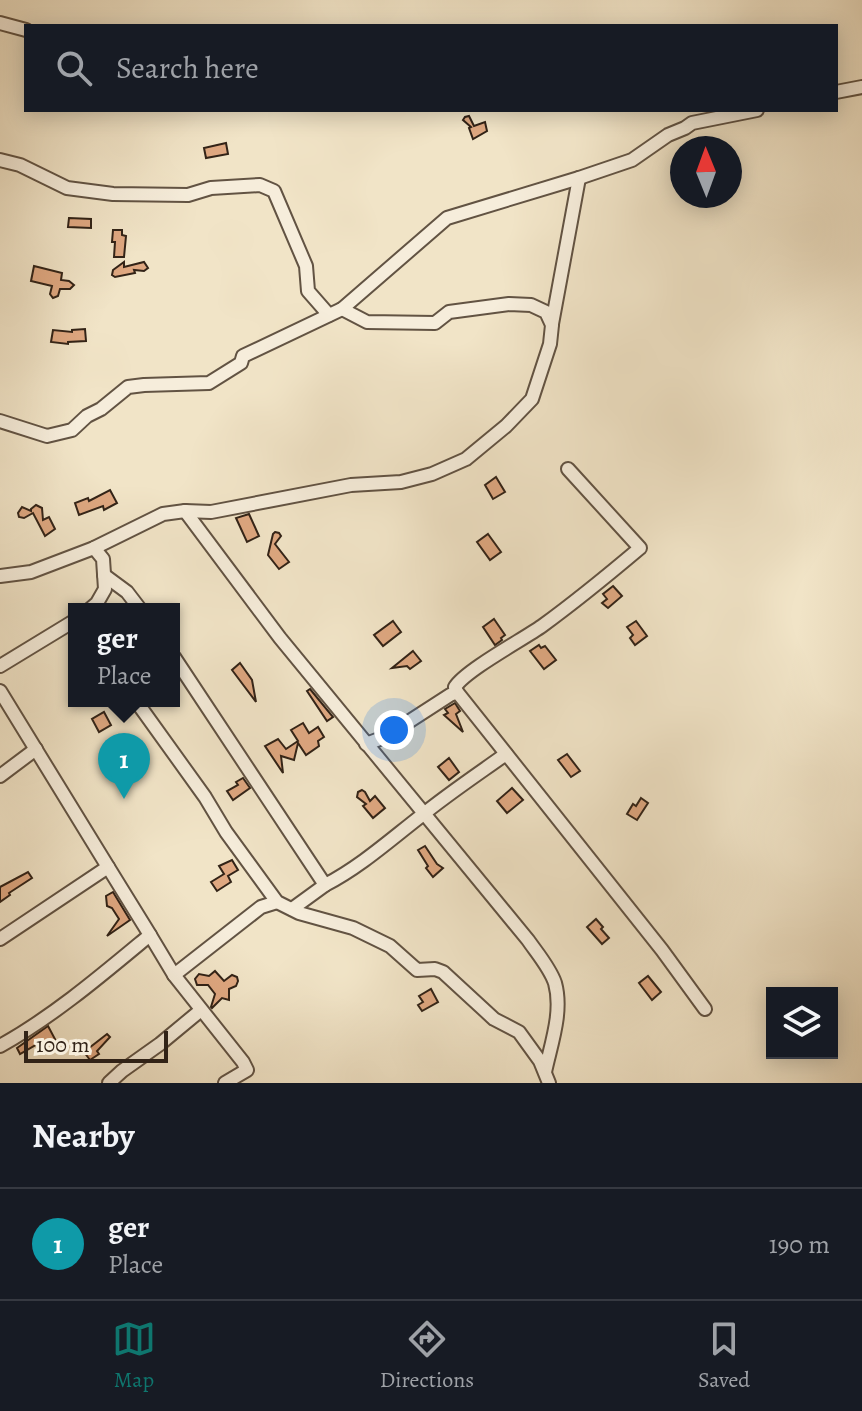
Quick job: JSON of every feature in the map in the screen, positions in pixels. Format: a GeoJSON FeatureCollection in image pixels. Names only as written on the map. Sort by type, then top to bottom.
{"type":"FeatureCollection","features":[{"type":"Feature","properties":{"kind":"street"},"geometry":{"type":"LineString","coordinates":[[0,23],[24,29]]}},
{"type":"Feature","properties":{"kind":"street"},"geometry":{"type":"LineString","coordinates":[[838,92],[862,87]]}},
{"type":"Feature","properties":{"kind":"street"},"geometry":{"type":"LineString","coordinates":[[0,421],[47,436],[72,430],[128,387],[209,383],[241,363],[243,356],[257,348],[342,309],[447,218],[632,160],[692,123],[747,112]]}},
{"type":"Feature","properties":{"kind":"street"},"geometry":{"type":"LineString","coordinates":[[0,160],[20,165],[67,188],[113,194],[188,195],[211,188],[260,185],[274,191],[306,266],[308,291],[329,315]]}},
{"type":"Feature","properties":{"kind":"street"},"geometry":{"type":"LineString","coordinates":[[0,576],[31,572],[94,548],[163,514],[211,512],[351,485],[401,482],[432,474],[466,459],[506,426],[532,399],[550,344],[579,178]]}},
{"type":"Feature","properties":{"kind":"street"},"geometry":{"type":"LineString","coordinates":[[342,309],[367,322],[435,323],[449,312],[509,304],[531,305],[546,312],[552,325]]}},
{"type":"Feature","properties":{"kind":"street"},"geometry":{"type":"LineString","coordinates":[[568,469],[640,548],[546,623],[465,677],[455,687],[705,1009]]}},
{"type":"Feature","properties":{"kind":"street"},"geometry":{"type":"LineString","coordinates":[[185,511],[280,638],[528,940],[550,973],[555,984],[557,1009],[547,1078]]}},
{"type":"Feature","properties":{"kind":"street"},"geometry":{"type":"LineString","coordinates":[[94,548],[103,559],[105,589],[97,603]]}},
{"type":"Feature","properties":{"kind":"street"},"geometry":{"type":"LineString","coordinates":[[104,575],[127,592],[135,603]]}},
{"type":"Feature","properties":{"kind":"street"},"geometry":{"type":"LineString","coordinates":[[0,666],[68,625]]}},
{"type":"Feature","properties":{"kind":"street"},"geometry":{"type":"LineString","coordinates":[[180,666],[325,885]]}},
{"type":"Feature","properties":{"kind":"street"},"geometry":{"type":"LineString","coordinates":[[0,691],[174,975],[243,1062],[247,1070],[225,1083]]}},
{"type":"Feature","properties":{"kind":"street"},"geometry":{"type":"LineString","coordinates":[[366,744],[385,737],[457,692]]}},
{"type":"Feature","properties":{"kind":"street"},"geometry":{"type":"LineString","coordinates":[[140,707],[277,902],[353,928],[390,946],[417,970],[443,972],[494,1019],[519,1032],[547,1078]]}},
{"type":"Feature","properties":{"kind":"street"},"geometry":{"type":"LineString","coordinates":[[0,776],[36,749]]}},
{"type":"Feature","properties":{"kind":"street"},"geometry":{"type":"LineString","coordinates":[[292,909],[386,844],[506,754]]}},
{"type":"Feature","properties":{"kind":"street"},"geometry":{"type":"LineString","coordinates":[[0,939],[108,867]]}},
{"type":"Feature","properties":{"kind":"street"},"geometry":{"type":"LineString","coordinates":[[174,975],[261,907],[277,902]]}},
{"type":"Feature","properties":{"kind":"street"},"geometry":{"type":"LineString","coordinates":[[0,1046],[26,1032],[150,935]]}},
{"type":"Feature","properties":{"kind":"street"},"geometry":{"type":"LineString","coordinates":[[109,1083],[201,1010]]}},
{"type":"Feature","properties":{"kind":"building"},"geometry":{"type":"Polygon","coordinates":[[[469,116],[474,126],[485,122],[487,131],[473,139],[471,127],[463,120],[469,116]]]}},
{"type":"Feature","properties":{"kind":"building"},"geometry":{"type":"Polygon","coordinates":[[[226,143],[228,154],[206,158],[204,148],[226,143]]]}},
{"type":"Feature","properties":{"kind":"building"},"geometry":{"type":"Polygon","coordinates":[[[69,218],[91,219],[91,228],[68,227],[69,218]]]}},
{"type":"Feature","properties":{"kind":"building"},"geometry":{"type":"Polygon","coordinates":[[[113,230],[122,230],[122,235],[126,236],[124,257],[114,257],[113,230]]]}},
{"type":"Feature","properties":{"kind":"building"},"geometry":{"type":"Polygon","coordinates":[[[124,262],[124,267],[144,262],[148,268],[115,277],[112,275],[113,270],[124,262]]]}},
{"type":"Feature","properties":{"kind":"building"},"geometry":{"type":"Polygon","coordinates":[[[34,266],[62,273],[61,280],[74,285],[70,289],[60,289],[58,296],[53,298],[50,294],[52,286],[31,281],[34,266]]]}},
{"type":"Feature","properties":{"kind":"building"},"geometry":{"type":"Polygon","coordinates":[[[85,329],[86,341],[68,344],[51,342],[53,330],[72,332],[85,329]]]}},
{"type":"Feature","properties":{"kind":"building"},"geometry":{"type":"Polygon","coordinates":[[[496,477],[505,492],[493,499],[485,485],[496,477]]]}},
{"type":"Feature","properties":{"kind":"building"},"geometry":{"type":"Polygon","coordinates":[[[110,490],[117,503],[104,510],[103,506],[79,515],[75,503],[88,498],[89,501],[110,490]]]}},
{"type":"Feature","properties":{"kind":"building"},"geometry":{"type":"Polygon","coordinates":[[[36,505],[42,508],[43,520],[49,517],[55,529],[45,536],[33,513],[19,517],[22,507],[31,511],[36,505]]]}},
{"type":"Feature","properties":{"kind":"building"},"geometry":{"type":"Polygon","coordinates":[[[249,514],[259,536],[247,542],[236,518],[249,514]]]}},
{"type":"Feature","properties":{"kind":"building"},"geometry":{"type":"Polygon","coordinates":[[[275,532],[281,536],[275,544],[289,562],[279,569],[268,555],[275,532]]]}},
{"type":"Feature","properties":{"kind":"building"},"geometry":{"type":"Polygon","coordinates":[[[488,534],[501,552],[490,560],[477,542],[488,534]]]}},
{"type":"Feature","properties":{"kind":"building"},"geometry":{"type":"Polygon","coordinates":[[[613,586],[622,596],[608,608],[602,603],[607,599],[603,594],[613,586]]]}},
{"type":"Feature","properties":{"kind":"building"},"geometry":{"type":"Polygon","coordinates":[[[494,619],[505,635],[495,645],[483,627],[494,619]]]}},
{"type":"Feature","properties":{"kind":"building"},"geometry":{"type":"Polygon","coordinates":[[[393,621],[401,632],[383,646],[374,635],[393,621]]]}},
{"type":"Feature","properties":{"kind":"building"},"geometry":{"type":"Polygon","coordinates":[[[636,621],[647,636],[635,645],[627,627],[636,621]]]}},
{"type":"Feature","properties":{"kind":"building"},"geometry":{"type":"Polygon","coordinates":[[[539,645],[541,648],[545,646],[556,660],[544,669],[530,651],[539,645]]]}},
{"type":"Feature","properties":{"kind":"building"},"geometry":{"type":"Polygon","coordinates":[[[413,651],[421,661],[410,669],[407,666],[392,668],[413,651]]]}},
{"type":"Feature","properties":{"kind":"building"},"geometry":{"type":"Polygon","coordinates":[[[240,663],[252,680],[256,702],[232,670],[240,663]]]}},
{"type":"Feature","properties":{"kind":"building"},"geometry":{"type":"Polygon","coordinates":[[[310,689],[333,717],[327,721],[307,691],[310,689]]]}},
{"type":"Feature","properties":{"kind":"building"},"geometry":{"type":"Polygon","coordinates":[[[455,703],[460,711],[456,714],[463,732],[444,715],[448,713],[445,709],[455,703]]]}},
{"type":"Feature","properties":{"kind":"building"},"geometry":{"type":"Polygon","coordinates":[[[104,712],[111,725],[99,732],[92,719],[104,712]]]}},
{"type":"Feature","properties":{"kind":"building"},"geometry":{"type":"Polygon","coordinates":[[[303,723],[309,733],[318,727],[324,737],[318,741],[319,746],[306,755],[298,743],[294,760],[281,756],[283,773],[265,746],[278,739],[286,749],[298,741],[291,730],[303,723]]]}},
{"type":"Feature","properties":{"kind":"building"},"geometry":{"type":"Polygon","coordinates":[[[567,754],[580,771],[571,777],[558,760],[567,754]]]}},
{"type":"Feature","properties":{"kind":"building"},"geometry":{"type":"Polygon","coordinates":[[[449,758],[459,772],[449,780],[438,767],[449,758]]]}},
{"type":"Feature","properties":{"kind":"building"},"geometry":{"type":"Polygon","coordinates":[[[243,778],[250,788],[233,800],[227,791],[243,778]]]}},
{"type":"Feature","properties":{"kind":"building"},"geometry":{"type":"Polygon","coordinates":[[[512,788],[523,800],[507,813],[497,801],[512,788]]]}},
{"type":"Feature","properties":{"kind":"building"},"geometry":{"type":"Polygon","coordinates":[[[362,790],[370,801],[375,796],[385,808],[373,818],[363,806],[366,804],[357,797],[362,790]]]}},
{"type":"Feature","properties":{"kind":"building"},"geometry":{"type":"Polygon","coordinates":[[[641,798],[648,803],[637,820],[627,814],[641,798]]]}},
{"type":"Feature","properties":{"kind":"building"},"geometry":{"type":"Polygon","coordinates":[[[425,846],[443,868],[433,877],[418,850],[425,846]]]}},
{"type":"Feature","properties":{"kind":"building"},"geometry":{"type":"Polygon","coordinates":[[[232,860],[238,870],[228,876],[231,882],[217,891],[211,882],[224,874],[219,866],[232,860]]]}},
{"type":"Feature","properties":{"kind":"building"},"geometry":{"type":"Polygon","coordinates":[[[28,872],[32,878],[0,902],[0,887],[28,872]]]}},
{"type":"Feature","properties":{"kind":"building"},"geometry":{"type":"Polygon","coordinates":[[[113,892],[130,920],[107,936],[119,919],[107,906],[106,896],[113,892]]]}},
{"type":"Feature","properties":{"kind":"building"},"geometry":{"type":"Polygon","coordinates":[[[596,919],[609,938],[602,944],[587,927],[596,919]]]}},
{"type":"Feature","properties":{"kind":"building"},"geometry":{"type":"Polygon","coordinates":[[[215,971],[224,981],[232,975],[238,981],[236,986],[229,989],[229,1000],[222,998],[212,1008],[215,994],[208,985],[197,985],[195,979],[199,974],[209,976],[215,971]]]}},
{"type":"Feature","properties":{"kind":"building"},"geometry":{"type":"Polygon","coordinates":[[[648,976],[661,992],[652,1000],[639,983],[648,976]]]}},
{"type":"Feature","properties":{"kind":"building"},"geometry":{"type":"Polygon","coordinates":[[[431,989],[438,1002],[422,1011],[418,1005],[423,1002],[419,996],[431,989]]]}},
{"type":"Feature","properties":{"kind":"building"},"geometry":{"type":"Polygon","coordinates":[[[48,1026],[56,1041],[50,1044],[48,1041],[41,1042],[20,1054],[17,1048],[48,1026]]]}},
{"type":"Feature","properties":{"kind":"building"},"geometry":{"type":"Polygon","coordinates":[[[107,1034],[110,1037],[97,1051],[99,1054],[90,1060],[84,1052],[107,1034]]]}},
{"type":"Feature","properties":{"kind":"place","name":"ger"},"geometry":{"type":"Point","coordinates":[124,799]}}]}
